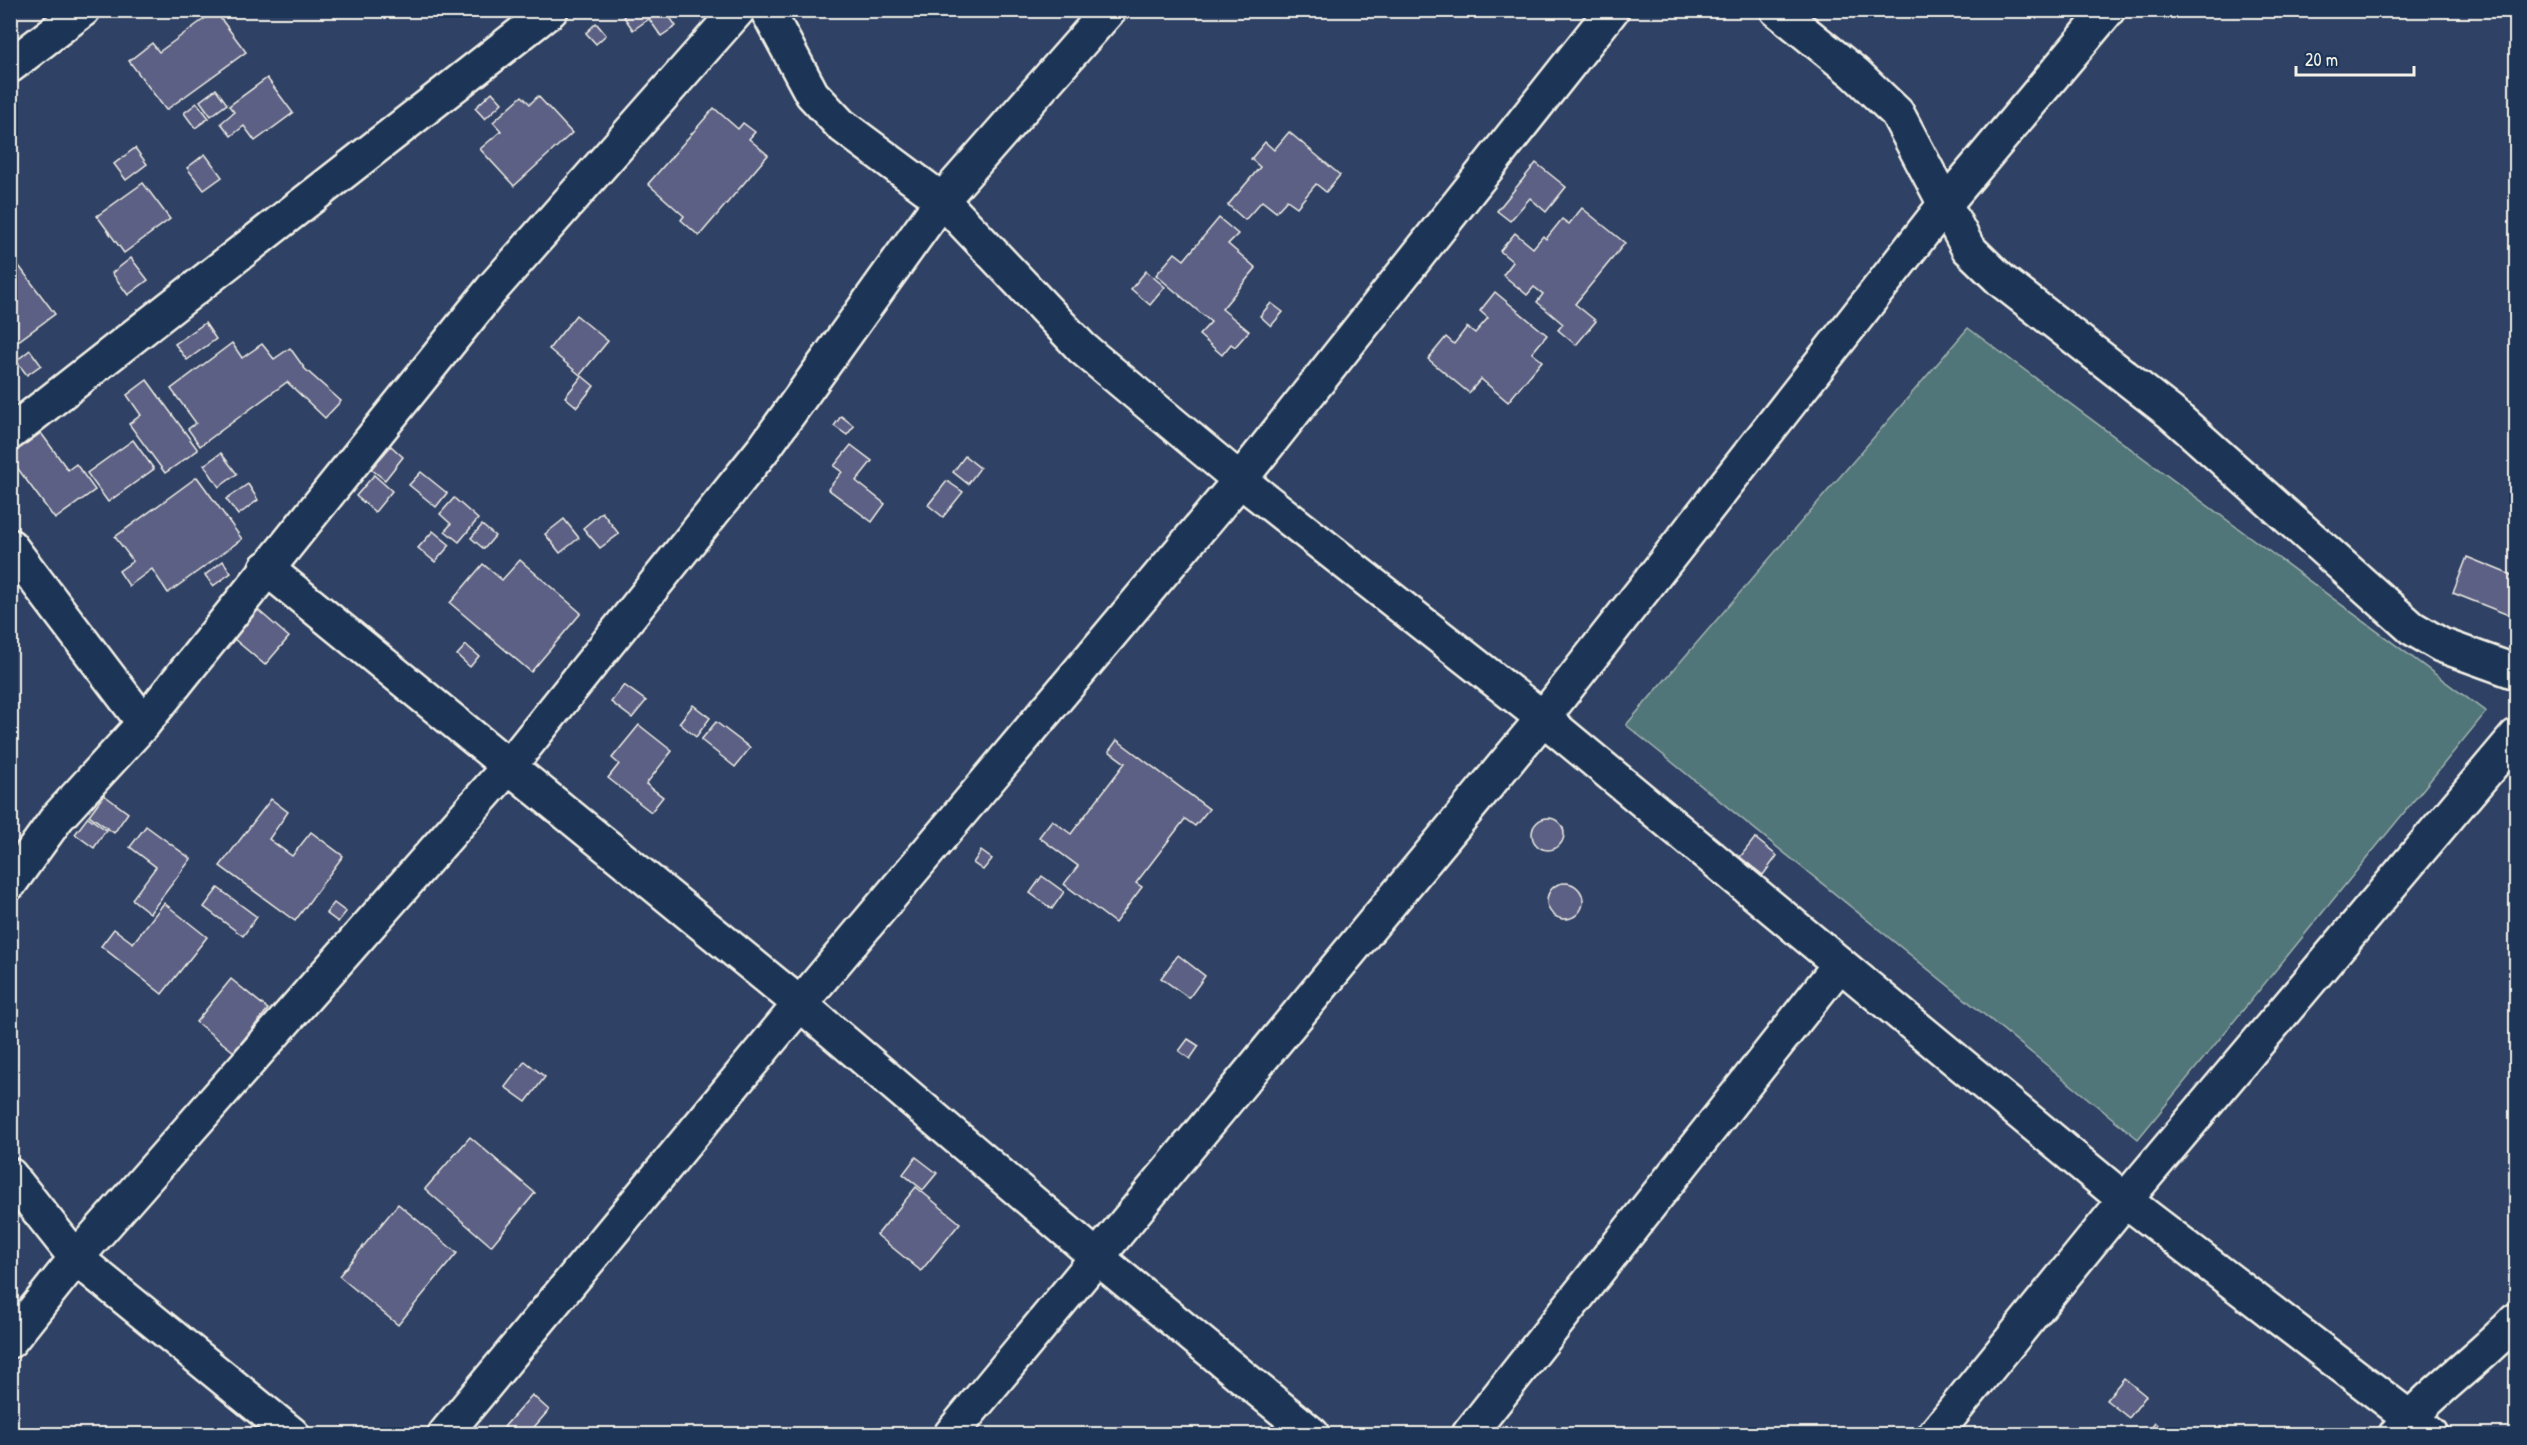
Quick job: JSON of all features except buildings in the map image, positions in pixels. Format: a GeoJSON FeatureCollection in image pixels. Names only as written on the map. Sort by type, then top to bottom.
{"type":"FeatureCollection","features":[{"type":"Feature","properties":{"kind":"street"},"geometry":{"type":"LineString","coordinates":[[10,66],[83,10]]}},
{"type":"Feature","properties":{"kind":"street"},"geometry":{"type":"LineString","coordinates":[[10,433],[551,10]]}},
{"type":"Feature","properties":{"kind":"street"},"geometry":{"type":"LineString","coordinates":[[10,883],[57,818],[144,723],[266,567],[492,289],[738,10]]}},
{"type":"Feature","properties":{"kind":"street"},"geometry":{"type":"LineString","coordinates":[[767,10],[812,94],[834,117],[878,154],[942,200],[1082,348],[1240,480],[1543,718],[2125,1200],[2412,1429],[2517,1320]]}},
{"type":"Feature","properties":{"kind":"street"},"geometry":{"type":"LineString","coordinates":[[10,1341],[76,1258],[510,765],[765,447],[942,200],[1109,10]]}},
{"type":"Feature","properties":{"kind":"street"},"geometry":{"type":"LineString","coordinates":[[445,1434],[800,1004],[1240,480],[1612,10]]}},
{"type":"Feature","properties":{"kind":"street"},"geometry":{"type":"LineString","coordinates":[[1778,10],[1855,73],[1898,113],[1968,248],[2002,281],[2169,411],[2412,628],[2441,645],[2517,672]]}},
{"type":"Feature","properties":{"kind":"street"},"geometry":{"type":"LineString","coordinates":[[951,1434],[1543,718],[1946,203],[2108,10]]}},
{"type":"Feature","properties":{"kind":"street"},"geometry":{"type":"LineString","coordinates":[[10,546],[144,723]]}},
{"type":"Feature","properties":{"kind":"street"},"geometry":{"type":"LineString","coordinates":[[266,567],[800,1004],[1098,1258],[1312,1434]]}},
{"type":"Feature","properties":{"kind":"street"},"geometry":{"type":"LineString","coordinates":[[1935,1434],[2125,1200],[2517,736]]}},
{"type":"Feature","properties":{"kind":"street"},"geometry":{"type":"LineString","coordinates":[[1469,1434],[1840,964]]}},
{"type":"Feature","properties":{"kind":"street"},"geometry":{"type":"LineString","coordinates":[[10,1175],[76,1258],[292,1434]]}},
{"type":"Feature","properties":{"kind":"green space"},"geometry":{"type":"Polygon","coordinates":[[[1968,328],[2486,712],[2138,1139],[1626,725],[1968,328]]]}}]}
